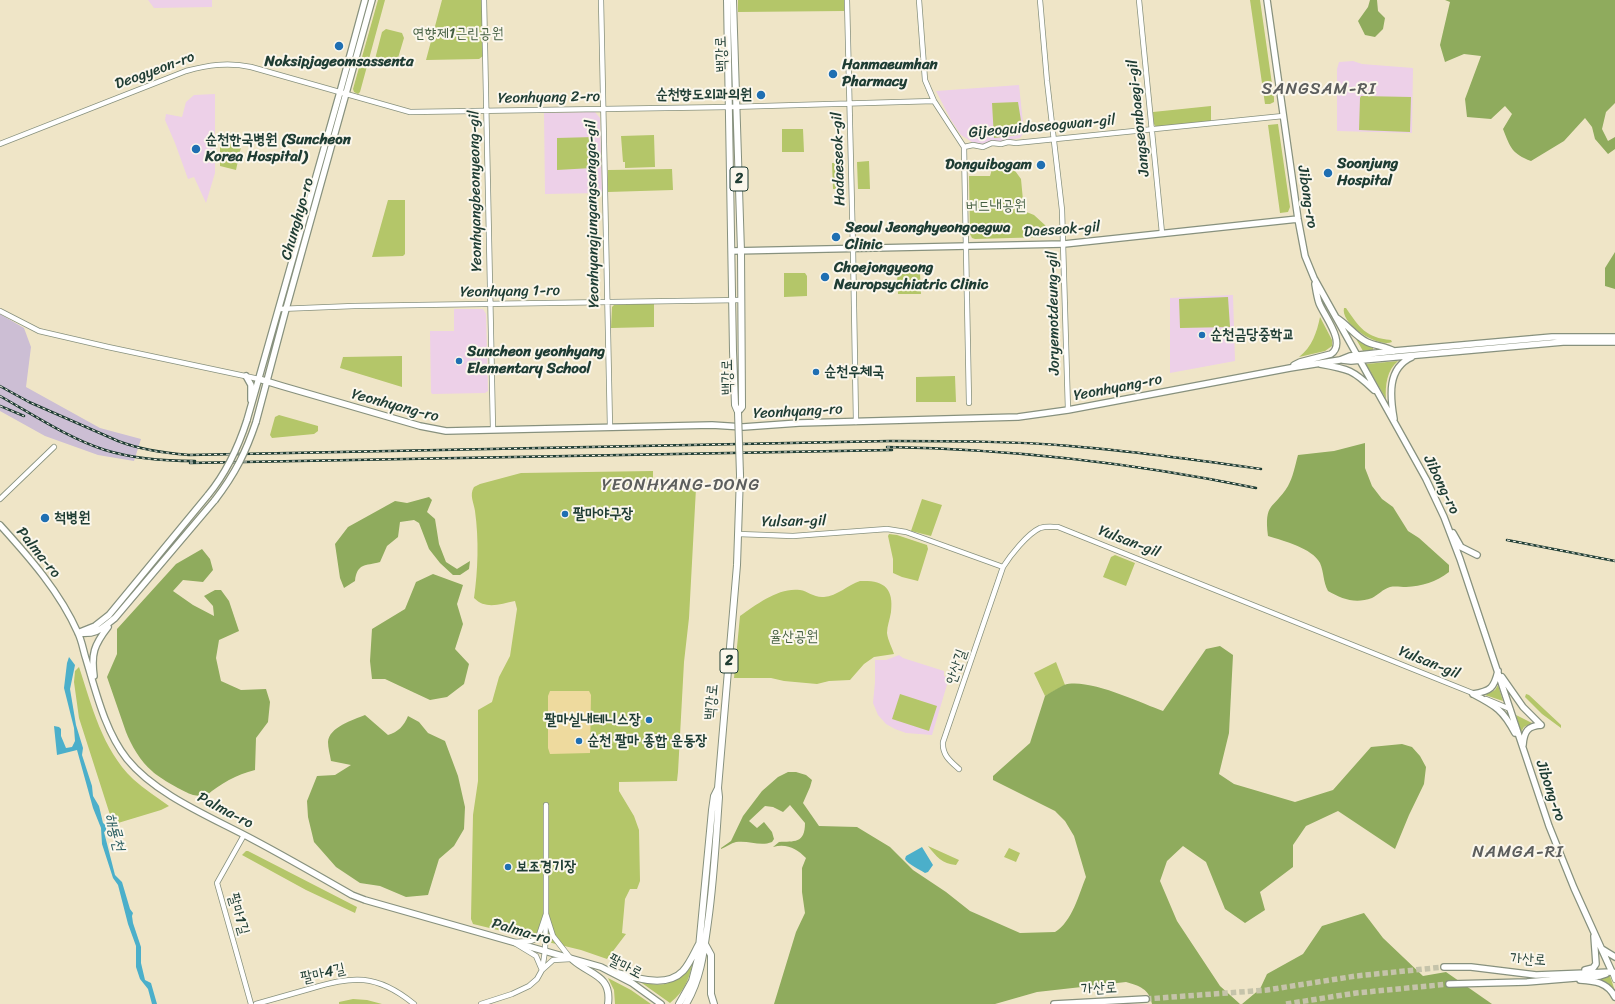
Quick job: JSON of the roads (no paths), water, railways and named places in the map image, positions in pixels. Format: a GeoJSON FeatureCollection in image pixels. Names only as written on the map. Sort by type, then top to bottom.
{"type":"FeatureCollection","features":[{"type":"Feature","properties":{"kind":"main road","name":"Chunghyo-ro"},"geometry":{"type":"LineString","coordinates":[[78,633],[95,626],[109,615],[220,480],[232,460],[247,420],[259,379],[365,0]]}},
{"type":"Feature","properties":{"kind":"main road","name":"Chunghyo-ro"},"geometry":{"type":"LineString","coordinates":[[115,618],[216,500],[244,457],[256,422],[266,381],[372,0]]}},
{"type":"Feature","properties":{"kind":"main road","name":"백강로"},"geometry":{"type":"LineString","coordinates":[[727,0],[741,251],[742,407],[738,412]]}},
{"type":"Feature","properties":{"kind":"main road","name":"백강로"},"geometry":{"type":"LineString","coordinates":[[686,1004],[693,993],[702,964],[703,943],[715,862],[719,797],[718,788],[733,614],[738,534],[740,475],[738,412],[735,406],[732,300],[733,0]]}},
{"type":"Feature","properties":{"kind":"main road","name":"Jibong-ro"},"geometry":{"type":"LineString","coordinates":[[1266,0],[1298,220],[1305,256],[1314,278],[1426,479],[1446,521],[1551,831],[1574,888],[1613,972]]}},
{"type":"Feature","properties":{"kind":"main road","name":"Daeseok-gil"},"geometry":{"type":"LineString","coordinates":[[732,251],[1064,244],[1298,220]]}},
{"type":"Feature","properties":{"kind":"main road"},"geometry":{"type":"LineString","coordinates":[[1290,368],[1300,362],[1329,355],[1335,351],[1337,346],[1336,338],[1318,302],[1314,278]]}},
{"type":"Feature","properties":{"kind":"main road"},"geometry":{"type":"LineString","coordinates":[[1335,317],[1363,340],[1374,345],[1390,348],[1394,351]]}},
{"type":"Feature","properties":{"kind":"main road"},"geometry":{"type":"LineString","coordinates":[[1358,358],[1394,351],[1552,337],[1615,337]]}},
{"type":"Feature","properties":{"kind":"main road"},"geometry":{"type":"LineString","coordinates":[[1358,358],[1416,355],[1556,343],[1615,342]]}},
{"type":"Feature","properties":{"kind":"main road"},"geometry":{"type":"LineString","coordinates":[[1395,423],[1390,401],[1391,384],[1396,372],[1402,364],[1416,355]]}},
{"type":"Feature","properties":{"kind":"main road","name":"Yeonhyang-ro"},"geometry":{"type":"LineString","coordinates":[[259,379],[431,429],[446,431],[712,425],[743,427],[799,423],[1018,417],[1068,410],[1316,363],[1340,360],[1351,361],[1358,358]]}},
{"type":"Feature","properties":{"kind":"main road"},"geometry":{"type":"LineString","coordinates":[[1316,363],[1344,368],[1353,372],[1378,393]]}},
{"type":"Feature","properties":{"kind":"main road"},"geometry":{"type":"LineString","coordinates":[[246,376],[251,384],[251,406]]}},
{"type":"Feature","properties":{"kind":"main road"},"geometry":{"type":"LineString","coordinates":[[1446,521],[1461,547],[1477,555]]}},
{"type":"Feature","properties":{"kind":"main road","name":"Palma-ro"},"geometry":{"type":"LineString","coordinates":[[0,525],[43,576],[78,633],[96,691],[116,742],[127,759],[138,771],[164,791],[352,895],[572,959]]}},
{"type":"Feature","properties":{"kind":"main road"},"geometry":{"type":"LineString","coordinates":[[78,633],[93,633],[100,631],[115,618]]}},
{"type":"Feature","properties":{"kind":"main road"},"geometry":{"type":"LineString","coordinates":[[96,691],[93,660],[94,651],[98,640],[115,618]]}},
{"type":"Feature","properties":{"kind":"main road"},"geometry":{"type":"LineString","coordinates":[[1473,694],[1482,692],[1493,686],[1498,671]]}},
{"type":"Feature","properties":{"kind":"main road"},"geometry":{"type":"LineString","coordinates":[[1498,671],[1523,707],[1541,724],[1531,726],[1525,732],[1522,748]]}},
{"type":"Feature","properties":{"kind":"main road"},"geometry":{"type":"LineString","coordinates":[[1473,694],[1493,705],[1503,713],[1522,748]]}},
{"type":"Feature","properties":{"kind":"main road"},"geometry":{"type":"LineString","coordinates":[[1449,984],[1527,982],[1589,969],[1595,966],[1596,958],[1594,932]]}},
{"type":"Feature","properties":{"kind":"main road","name":"백강로"},"geometry":{"type":"LineString","coordinates":[[679,1004],[692,981],[703,943]]}},
{"type":"Feature","properties":{"kind":"main road"},"geometry":{"type":"LineString","coordinates":[[610,971],[659,981],[671,978],[684,970],[703,943],[711,955],[711,985],[714,1004]]}},
{"type":"Feature","properties":{"kind":"main road"},"geometry":{"type":"LineString","coordinates":[[1601,948],[1615,957]]}},
{"type":"Feature","properties":{"kind":"main road"},"geometry":{"type":"LineString","coordinates":[[572,959],[604,980],[608,992],[608,1004]]}},
{"type":"Feature","properties":{"kind":"main road","name":"팔마로"},"geometry":{"type":"LineString","coordinates":[[572,959],[610,971],[632,983],[661,1004]]}},
{"type":"Feature","properties":{"kind":"main road"},"geometry":{"type":"LineString","coordinates":[[692,1004],[703,972],[702,964]]}},
{"type":"Feature","properties":{"kind":"main road","name":"가산로"},"geometry":{"type":"LineString","coordinates":[[1444,967],[1471,967],[1558,976]]}},
{"type":"Feature","properties":{"kind":"main road"},"geometry":{"type":"LineString","coordinates":[[1558,976],[1600,976],[1613,972]]}},
{"type":"Feature","properties":{"kind":"main road"},"geometry":{"type":"LineString","coordinates":[[1558,976],[1599,982],[1610,989],[1615,997]]}},
{"type":"Feature","properties":{"kind":"main road","name":"가산로"},"geometry":{"type":"LineString","coordinates":[[1054,1004],[1146,999]]}},
{"type":"Feature","properties":{"kind":"street","name":"Yeonhyangbeonyeong-gil"},"geometry":{"type":"LineString","coordinates":[[484,0],[493,429]]}},
{"type":"Feature","properties":{"kind":"street","name":"Yeonhyangjungangsangga-gil"},"geometry":{"type":"LineString","coordinates":[[601,0],[610,427]]}},
{"type":"Feature","properties":{"kind":"street","name":"Hadaeseok-gil"},"geometry":{"type":"LineString","coordinates":[[847,0],[856,422]]}},
{"type":"Feature","properties":{"kind":"street","name":"Gijeoguidoseogwan-gil"},"geometry":{"type":"LineString","coordinates":[[919,0],[924,75],[927,86],[934,101],[964,147],[973,145],[983,147],[992,143],[1016,143],[1283,116]]}},
{"type":"Feature","properties":{"kind":"street","name":"Joryemotdeung-gil"},"geometry":{"type":"LineString","coordinates":[[1040,0],[1062,210],[1068,410]]}},
{"type":"Feature","properties":{"kind":"street","name":"Jangseonbaegi-gil"},"geometry":{"type":"LineString","coordinates":[[1138,0],[1162,233]]}},
{"type":"Feature","properties":{"kind":"street","name":"Deogyeon-ro"},"geometry":{"type":"LineString","coordinates":[[0,144],[186,71],[209,65],[235,64],[251,67],[346,94]]}},
{"type":"Feature","properties":{"kind":"street","name":"Yeonhyang 2-ro"},"geometry":{"type":"LineString","coordinates":[[346,94],[410,112],[733,107]]}},
{"type":"Feature","properties":{"kind":"street"},"geometry":{"type":"LineString","coordinates":[[733,107],[934,101]]}},
{"type":"Feature","properties":{"kind":"street"},"geometry":{"type":"LineString","coordinates":[[964,147],[969,403]]}},
{"type":"Feature","properties":{"kind":"street","name":"Yeonhyang 1-ro"},"geometry":{"type":"LineString","coordinates":[[279,309],[354,306],[741,300]]}},
{"type":"Feature","properties":{"kind":"street"},"geometry":{"type":"LineString","coordinates":[[0,311],[39,330],[108,347],[259,379]]}},
{"type":"Feature","properties":{"kind":"street"},"geometry":{"type":"LineString","coordinates":[[1,498],[54,447]]}},
{"type":"Feature","properties":{"kind":"street","name":"Yulsan-gil"},"geometry":{"type":"LineString","coordinates":[[738,534],[793,536],[888,528],[906,532],[1003,567],[1011,556],[1036,530],[1045,527],[1058,527],[1510,709]]}},
{"type":"Feature","properties":{"kind":"street","name":"안산길"},"geometry":{"type":"LineString","coordinates":[[959,769],[944,754],[943,742],[1003,567]]}},
{"type":"Feature","properties":{"kind":"street"},"geometry":{"type":"LineString","coordinates":[[542,970],[545,951],[546,914],[546,805]]}},
{"type":"Feature","properties":{"kind":"street","name":"팔마1길"},"geometry":{"type":"LineString","coordinates":[[244,835],[217,883],[251,1004]]}},
{"type":"Feature","properties":{"kind":"street"},"geometry":{"type":"LineString","coordinates":[[513,942],[531,941],[538,938],[546,914]]}},
{"type":"Feature","properties":{"kind":"street"},"geometry":{"type":"LineString","coordinates":[[546,914],[553,936],[572,959]]}},
{"type":"Feature","properties":{"kind":"street"},"geometry":{"type":"LineString","coordinates":[[513,942],[536,956],[542,970]]}},
{"type":"Feature","properties":{"kind":"street"},"geometry":{"type":"LineString","coordinates":[[481,1004],[512,994],[529,986],[537,979],[542,970],[553,960],[572,959]]}},
{"type":"Feature","properties":{"kind":"street","name":"Jibong-ro"},"geometry":{"type":"LineString","coordinates":[[1613,972],[1615,980]]}},
{"type":"Feature","properties":{"kind":"street","name":"팔마4길"},"geometry":{"type":"LineString","coordinates":[[256,1004],[328,983],[352,979],[363,979],[381,983],[400,993],[414,1004]]}},
{"type":"Feature","properties":{"kind":"water"},"geometry":{"type":"Polygon","coordinates":[[[69,657],[75,665],[70,689],[76,725],[83,748],[82,755],[92,786],[93,796],[99,806],[103,823],[106,825],[106,831],[104,832],[115,875],[122,882],[130,909],[133,913],[133,923],[141,947],[141,963],[145,980],[151,983],[157,1004],[152,1004],[148,989],[140,979],[136,967],[136,946],[128,924],[118,885],[113,878],[102,844],[101,828],[93,808],[77,750],[57,755],[54,726],[61,729],[61,736],[66,748],[72,747],[75,741],[74,728],[64,688],[69,657]]]}},
{"type":"Feature","properties":{"kind":"water"},"geometry":{"type":"Polygon","coordinates":[[[922,847],[933,865],[928,872],[925,873],[905,859],[906,856],[922,847]]]}},
{"type":"Feature","properties":{"kind":"tunnel"},"geometry":{"type":"LineString","coordinates":[[1146,999],[1267,990],[1356,976],[1444,967]]}},
{"type":"Feature","properties":{"kind":"tunnel"},"geometry":{"type":"LineString","coordinates":[[1286,1004],[1356,993],[1449,984]]}},
{"type":"Feature","properties":{"kind":"railway"},"geometry":{"type":"LineString","coordinates":[[0,386],[29,402],[118,441],[153,451],[189,455],[890,441],[958,441],[1048,444],[1094,448],[1261,469]]}},
{"type":"Feature","properties":{"kind":"railway"},"geometry":{"type":"LineString","coordinates":[[0,396],[64,433],[105,450],[127,456],[150,459],[195,461]]}},
{"type":"Feature","properties":{"kind":"railway"},"geometry":{"type":"LineString","coordinates":[[0,406],[24,416]]}},
{"type":"Feature","properties":{"kind":"railway"},"geometry":{"type":"LineString","coordinates":[[887,447],[934,448],[1027,454],[1073,459],[1164,471],[1256,488]]}},
{"type":"Feature","properties":{"kind":"railway"},"geometry":{"type":"LineString","coordinates":[[190,463],[892,450]]}},
{"type":"Feature","properties":{"kind":"railway"},"geometry":{"type":"LineString","coordinates":[[1507,540],[1615,561]]}},
{"type":"Feature","properties":{"kind":"place","name":"Noksipjageomsassenta"},"geometry":{"type":"Point","coordinates":[339,46]}},
{"type":"Feature","properties":{"kind":"place","name":"Hanmaeumhan Pharmacy"},"geometry":{"type":"Point","coordinates":[833,74]}},
{"type":"Feature","properties":{"kind":"place","name":"순천향도외과의원"},"geometry":{"type":"Point","coordinates":[761,95]}},
{"type":"Feature","properties":{"kind":"place","name":"순천한국병원 (Suncheon Korea Hospital)"},"geometry":{"type":"Point","coordinates":[196,149]}},
{"type":"Feature","properties":{"kind":"place","name":"Donguibogam"},"geometry":{"type":"Point","coordinates":[1041,165]}},
{"type":"Feature","properties":{"kind":"place","name":"Soonjung Hospital"},"geometry":{"type":"Point","coordinates":[1328,173]}},
{"type":"Feature","properties":{"kind":"place","name":"Seoul Jeonghyeongoegwa Clinic"},"geometry":{"type":"Point","coordinates":[836,237]}},
{"type":"Feature","properties":{"kind":"place","name":"Choejongyeong Neuropsychiatric Clinic"},"geometry":{"type":"Point","coordinates":[825,277]}},
{"type":"Feature","properties":{"kind":"place","name":"순천금당중학교"},"geometry":{"type":"Point","coordinates":[1202,335]}},
{"type":"Feature","properties":{"kind":"place","name":"Suncheon yeonhyang Elementary School"},"geometry":{"type":"Point","coordinates":[459,361]}},
{"type":"Feature","properties":{"kind":"place","name":"순천우체국"},"geometry":{"type":"Point","coordinates":[816,372]}},
{"type":"Feature","properties":{"kind":"place","name":"팔마야구장"},"geometry":{"type":"Point","coordinates":[565,514]}},
{"type":"Feature","properties":{"kind":"place","name":"척병원"},"geometry":{"type":"Point","coordinates":[45,518]}},
{"type":"Feature","properties":{"kind":"place","name":"팔마실내테니스장"},"geometry":{"type":"Point","coordinates":[649,720]}},
{"type":"Feature","properties":{"kind":"place","name":"순천 팔마 종합 운동장"},"geometry":{"type":"Point","coordinates":[579,741]}},
{"type":"Feature","properties":{"kind":"place","name":"보조경기장"},"geometry":{"type":"Point","coordinates":[508,867]}},
{"type":"Feature","properties":{"kind":"district","name":"SANGSAM-RI"},"geometry":{"type":"Point","coordinates":[1319,90]}},
{"type":"Feature","properties":{"kind":"district","name":"YEONHYANG-DONG"},"geometry":{"type":"Point","coordinates":[681,486]}},
{"type":"Feature","properties":{"kind":"district","name":"NAMGA-RI"},"geometry":{"type":"Point","coordinates":[1518,853]}},
{"type":"Feature","properties":{"kind":"park label","name":"연향제1근린공원"},"geometry":{"type":"Point","coordinates":[458,34]}},
{"type":"Feature","properties":{"kind":"park label","name":"버드내공원"},"geometry":{"type":"Point","coordinates":[996,206]}},
{"type":"Feature","properties":{"kind":"park label","name":"율산공원"},"geometry":{"type":"Point","coordinates":[794,637]}},
{"type":"Feature","properties":{"kind":"water label","name":"해룡천"},"geometry":{"type":"Point","coordinates":[114,832]}}]}
